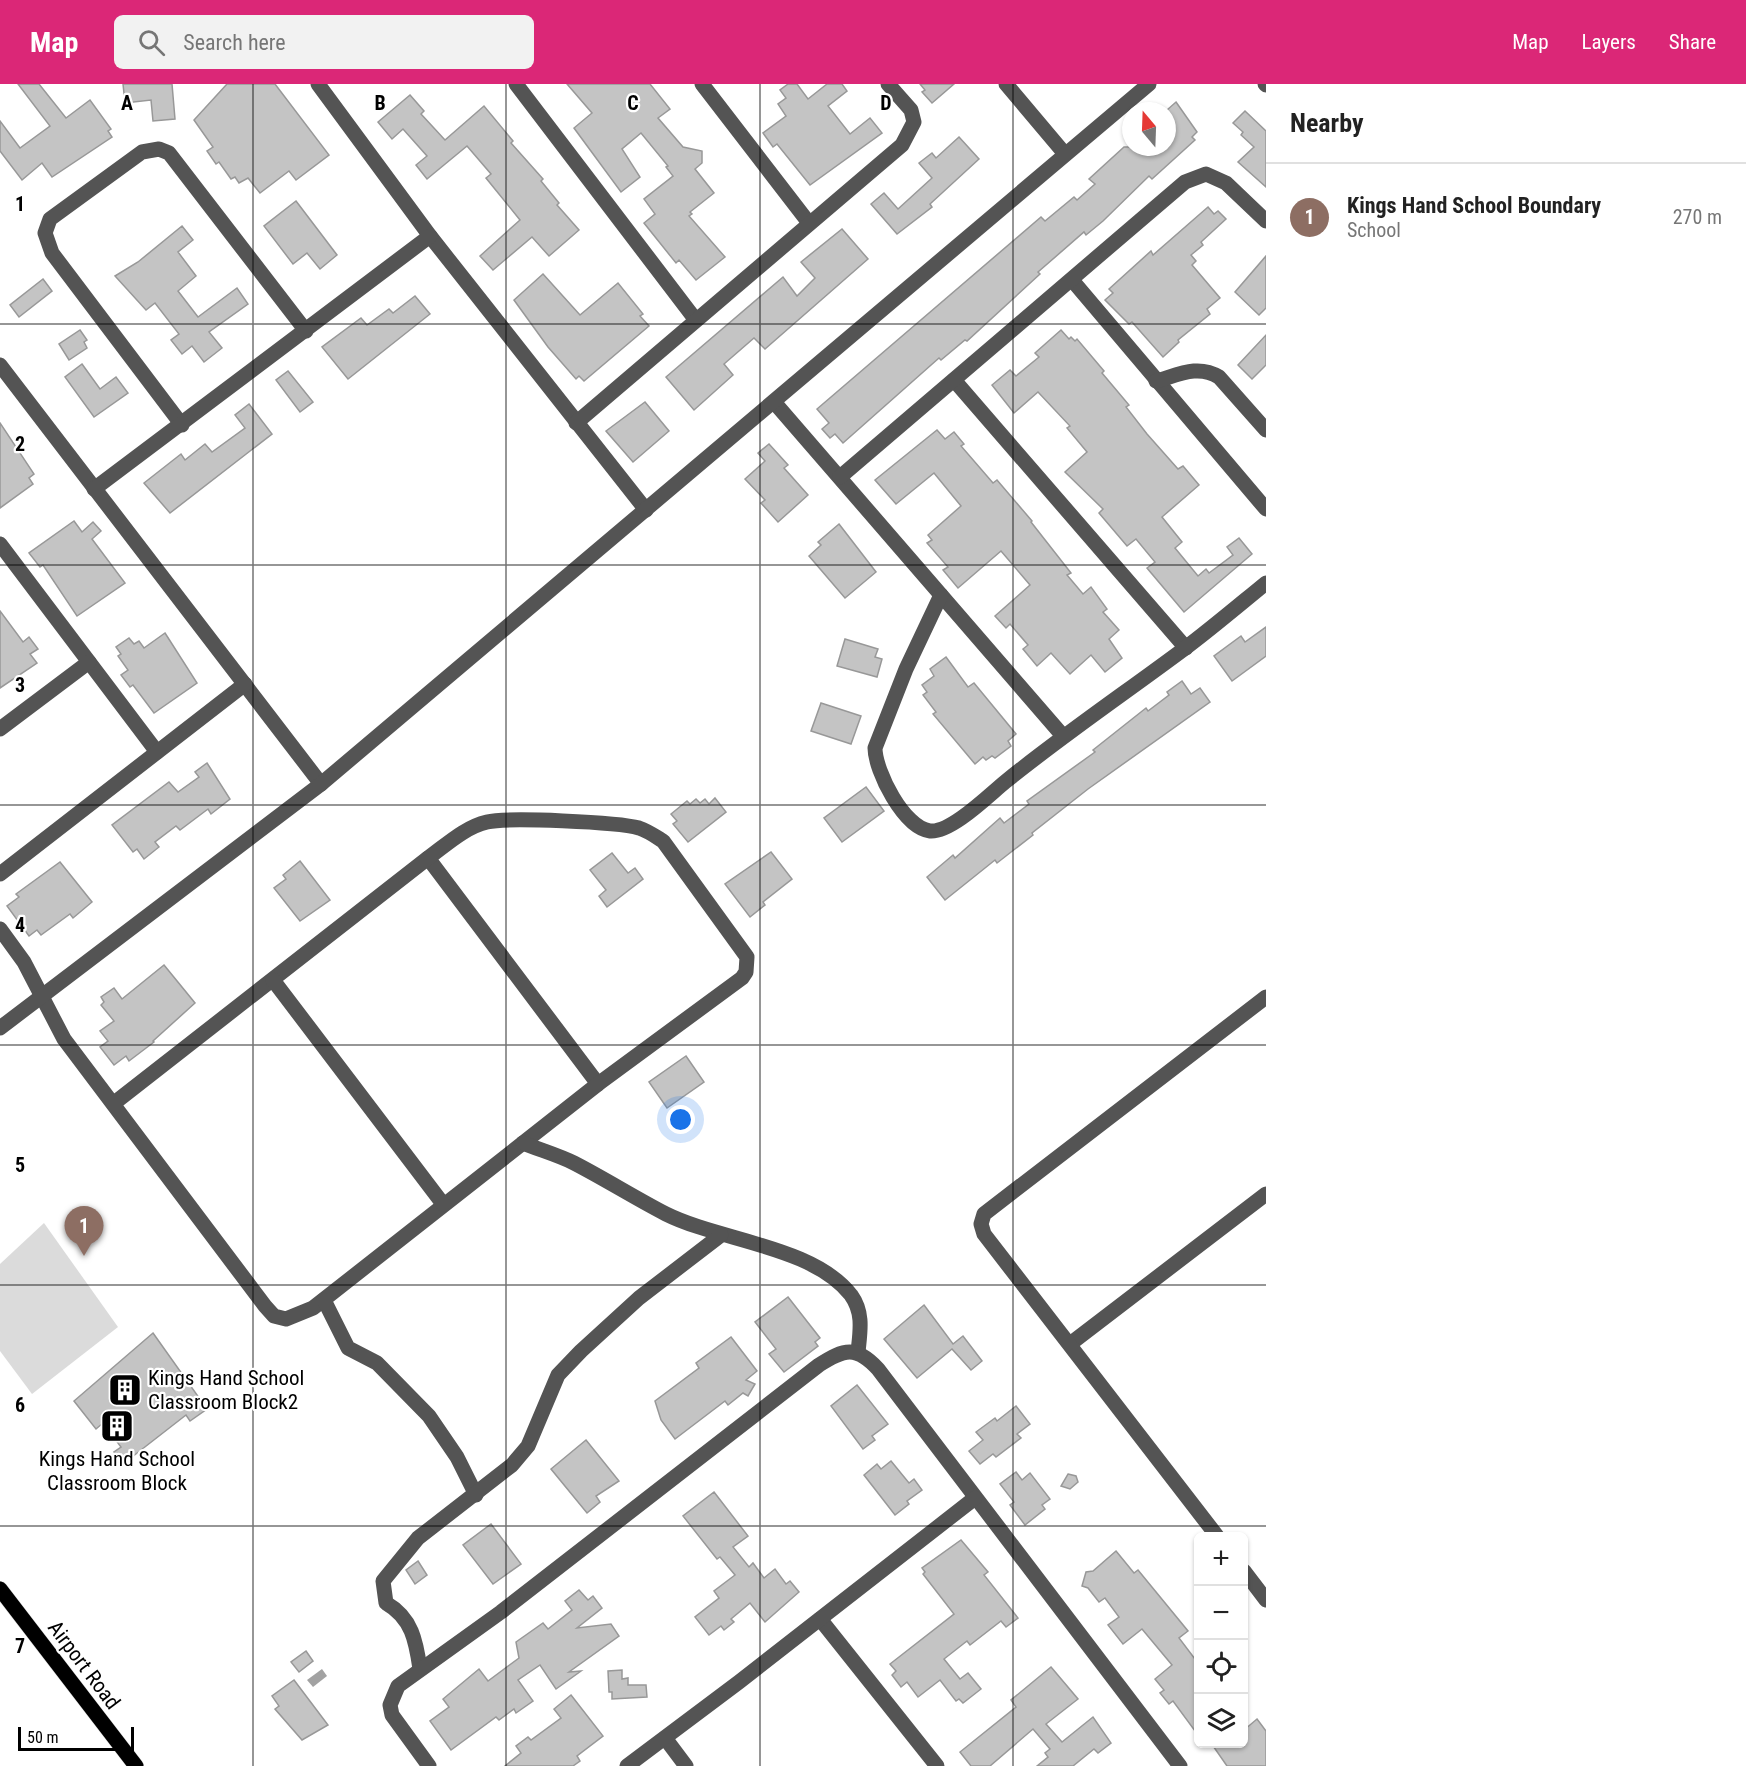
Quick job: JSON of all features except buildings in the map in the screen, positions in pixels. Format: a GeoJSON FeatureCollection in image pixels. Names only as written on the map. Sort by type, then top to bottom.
{"type":"FeatureCollection","features":[{"type":"Feature","properties":{"kind":"main road","name":"Airport Road"},"geometry":{"type":"LineString","coordinates":[[0,1589],[135,1766]]}},
{"type":"Feature","properties":{"kind":"street"},"geometry":{"type":"LineString","coordinates":[[318,84],[430,236],[646,510]]}},
{"type":"Feature","properties":{"kind":"street"},"geometry":{"type":"LineString","coordinates":[[516,84],[695,318]]}},
{"type":"Feature","properties":{"kind":"street"},"geometry":{"type":"LineString","coordinates":[[702,84],[809,223]]}},
{"type":"Feature","properties":{"kind":"street"},"geometry":{"type":"LineString","coordinates":[[576,423],[695,318],[902,145],[914,122],[911,110],[888,84]]}},
{"type":"Feature","properties":{"kind":"street"},"geometry":{"type":"LineString","coordinates":[[1006,84],[1065,154]]}},
{"type":"Feature","properties":{"kind":"street"},"geometry":{"type":"LineString","coordinates":[[0,1028],[321,784],[1149,84]]}},
{"type":"Feature","properties":{"kind":"street"},"geometry":{"type":"LineString","coordinates":[[182,425],[52,254],[45,233],[50,219],[142,152],[159,149],[169,153],[306,331]]}},
{"type":"Feature","properties":{"kind":"street"},"geometry":{"type":"LineString","coordinates":[[840,477],[1185,182],[1206,174],[1226,183],[1266,221]]}},
{"type":"Feature","properties":{"kind":"street"},"geometry":{"type":"LineString","coordinates":[[94,489],[182,425],[430,236]]}},
{"type":"Feature","properties":{"kind":"street"},"geometry":{"type":"LineString","coordinates":[[1072,280],[1266,509]]}},
{"type":"Feature","properties":{"kind":"street"},"geometry":{"type":"LineString","coordinates":[[0,365],[321,784]]}},
{"type":"Feature","properties":{"kind":"street"},"geometry":{"type":"LineString","coordinates":[[1156,381],[1199,369],[1209,371],[1219,377],[1266,430]]}},
{"type":"Feature","properties":{"kind":"street"},"geometry":{"type":"LineString","coordinates":[[954,380],[1186,648]]}},
{"type":"Feature","properties":{"kind":"street"},"geometry":{"type":"LineString","coordinates":[[774,402],[1063,736]]}},
{"type":"Feature","properties":{"kind":"street"},"geometry":{"type":"LineString","coordinates":[[0,544],[157,752]]}},
{"type":"Feature","properties":{"kind":"street"},"geometry":{"type":"LineString","coordinates":[[941,596],[906,669],[875,748],[875,760],[879,773],[908,820],[930,831],[942,829],[962,817],[1063,736],[1186,648],[1266,583]]}},
{"type":"Feature","properties":{"kind":"street"},"geometry":{"type":"LineString","coordinates":[[0,729],[89,662]]}},
{"type":"Feature","properties":{"kind":"street"},"geometry":{"type":"LineString","coordinates":[[0,874],[245,684]]}},
{"type":"Feature","properties":{"kind":"street"},"geometry":{"type":"LineString","coordinates":[[0,929],[24,962],[64,1039],[113,1104],[274,1316],[286,1319],[297,1317],[324,1300],[442,1204],[598,1084],[742,978],[746,972],[747,957],[663,841],[650,832],[636,827],[488,821],[472,827],[428,858],[113,1104]]}},
{"type":"Feature","properties":{"kind":"street"},"geometry":{"type":"LineString","coordinates":[[428,858],[598,1084]]}},
{"type":"Feature","properties":{"kind":"street"},"geometry":{"type":"LineString","coordinates":[[273,980],[442,1204]]}},
{"type":"Feature","properties":{"kind":"street"},"geometry":{"type":"LineString","coordinates":[[1214,1532],[984,1234],[981,1224],[984,1214],[1266,997]]}},
{"type":"Feature","properties":{"kind":"street"},"geometry":{"type":"LineString","coordinates":[[523,1143],[572,1162],[666,1214],[721,1235],[755,1243],[830,1274],[851,1295],[859,1308],[861,1323],[858,1352]]}},
{"type":"Feature","properties":{"kind":"street"},"geometry":{"type":"LineString","coordinates":[[1070,1344],[1266,1194]]}},
{"type":"Feature","properties":{"kind":"street"},"geometry":{"type":"LineString","coordinates":[[420,1669],[413,1633],[401,1612],[386,1603],[382,1581],[418,1538],[512,1465],[528,1446],[558,1375],[639,1298],[721,1235]]}},
{"type":"Feature","properties":{"kind":"street"},"geometry":{"type":"LineString","coordinates":[[324,1300],[348,1348],[377,1363],[429,1416],[466,1473],[476,1495]]}},
{"type":"Feature","properties":{"kind":"street"},"geometry":{"type":"LineString","coordinates":[[429,1766],[395,1722],[390,1705],[398,1686],[501,1612],[819,1365],[836,1354],[848,1351],[858,1352],[868,1358],[878,1369],[1180,1766]]}},
{"type":"Feature","properties":{"kind":"street"},"geometry":{"type":"LineString","coordinates":[[627,1766],[975,1498]]}},
{"type":"Feature","properties":{"kind":"street"},"geometry":{"type":"LineString","coordinates":[[1248,1576],[1266,1600]]}},
{"type":"Feature","properties":{"kind":"street"},"geometry":{"type":"LineString","coordinates":[[820,1619],[937,1766]]}},
{"type":"Feature","properties":{"kind":"street"},"geometry":{"type":"LineString","coordinates":[[665,1738],[686,1766]]}},
{"type":"Feature","properties":{"kind":"shaded area"},"geometry":{"type":"Polygon","coordinates":[[[44,1223],[118,1327],[32,1394],[0,1351],[0,1264],[44,1223]]]}},
{"type":"Feature","properties":{"kind":"shaded area"},"geometry":{"type":"Polygon","coordinates":[[[322,1669],[327,1676],[313,1687],[307,1680],[322,1669]]]}},
{"type":"Feature","properties":{"kind":"place","name":"Kings Hand School Boundary"},"geometry":{"type":"Point","coordinates":[84,1256]}},
{"type":"Feature","properties":{"kind":"place","name":"Kings Hand School Classroom Block2"},"geometry":{"type":"Point","coordinates":[125,1390]}},
{"type":"Feature","properties":{"kind":"place","name":"Kings Hand School Classroom Block"},"geometry":{"type":"Point","coordinates":[117,1426]}}]}
